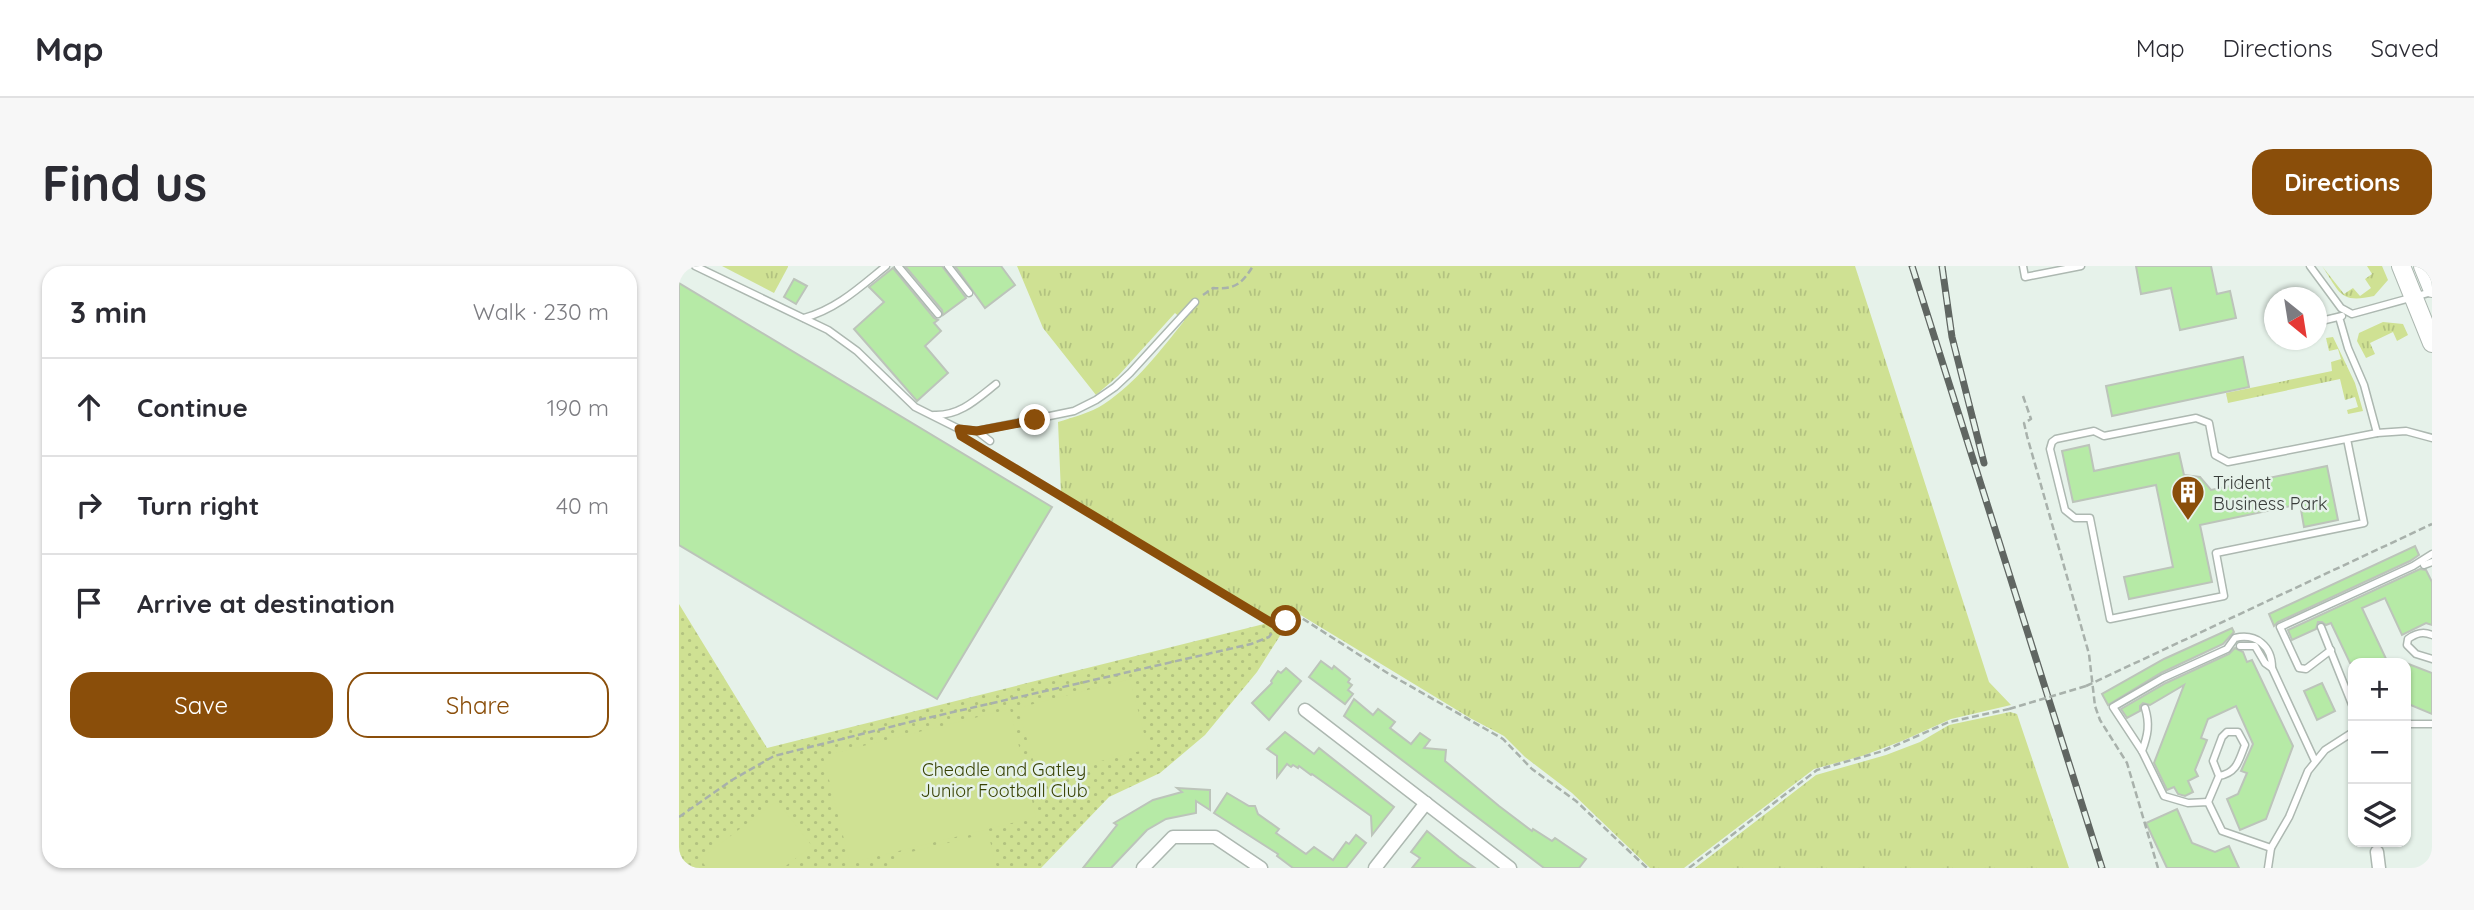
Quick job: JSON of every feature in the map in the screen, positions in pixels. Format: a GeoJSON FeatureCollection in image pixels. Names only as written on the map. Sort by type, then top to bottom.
{"type":"FeatureCollection","features":[{"type":"Feature","properties":{"kind":"main road"},"geometry":{"type":"LineString","coordinates":[[2401,266],[2432,343]]}},
{"type":"Feature","properties":{"kind":"main road"},"geometry":{"type":"LineString","coordinates":[[2423,266],[2432,290]]}},
{"type":"Feature","properties":{"kind":"street"},"geometry":{"type":"LineString","coordinates":[[1305,710],[1510,868]]}},
{"type":"Feature","properties":{"kind":"street"},"geometry":{"type":"LineString","coordinates":[[1375,868],[1426,803]]}},
{"type":"Feature","properties":{"kind":"street"},"geometry":{"type":"LineString","coordinates":[[1143,868],[1173,837],[1215,837],[1261,868]]}},
{"type":"Feature","properties":{"kind":"street"},"geometry":{"type":"LineString","coordinates":[[2377,852],[2379,868]]}},
{"type":"Feature","properties":{"kind":"lane"},"geometry":{"type":"LineString","coordinates":[[695,266],[843,339],[915,407],[959,429],[977,431],[1075,411],[1096,400],[1131,373],[1195,302]]}},
{"type":"Feature","properties":{"kind":"lane"},"geometry":{"type":"LineString","coordinates":[[804,318],[823,313],[842,302],[885,266]]}},
{"type":"Feature","properties":{"kind":"lane"},"geometry":{"type":"LineString","coordinates":[[898,266],[938,313]]}},
{"type":"Feature","properties":{"kind":"lane"},"geometry":{"type":"LineString","coordinates":[[948,266],[969,293]]}},
{"type":"Feature","properties":{"kind":"lane"},"geometry":{"type":"LineString","coordinates":[[2023,266],[2025,277],[2081,266]]}},
{"type":"Feature","properties":{"kind":"lane"},"geometry":{"type":"LineString","coordinates":[[2310,266],[2341,308],[2353,314]]}},
{"type":"Feature","properties":{"kind":"lane"},"geometry":{"type":"LineString","coordinates":[[2327,320],[2413,299],[2432,290]]}},
{"type":"Feature","properties":{"kind":"lane"},"geometry":{"type":"LineString","coordinates":[[2339,317],[2348,348],[2364,385],[2377,433]]}},
{"type":"Feature","properties":{"kind":"lane"},"geometry":{"type":"LineString","coordinates":[[929,415],[943,416],[961,411],[996,384]]}},
{"type":"Feature","properties":{"kind":"lane"},"geometry":{"type":"LineString","coordinates":[[2347,439],[2364,523],[2216,553],[2224,596],[2110,619],[2090,518],[2075,518],[2065,510],[2050,449],[2056,439],[2094,431],[2104,436],[2196,418],[2209,423],[2215,455],[2228,462],[2377,433],[2406,431],[2432,438]]}},
{"type":"Feature","properties":{"kind":"lane"},"geometry":{"type":"LineString","coordinates":[[977,431],[990,441]]}},
{"type":"Feature","properties":{"kind":"lane"},"geometry":{"type":"LineString","coordinates":[[2331,650],[2306,669],[2299,668],[2280,628],[2413,566],[2432,554]]}},
{"type":"Feature","properties":{"kind":"lane"},"geometry":{"type":"LineString","coordinates":[[2424,565],[2432,562]]}},
{"type":"Feature","properties":{"kind":"lane"},"geometry":{"type":"LineString","coordinates":[[2321,627],[2348,696]]}},
{"type":"Feature","properties":{"kind":"lane"},"geometry":{"type":"LineString","coordinates":[[2432,635],[2414,635],[2408,639],[2407,645],[2416,654],[2432,659]]}},
{"type":"Feature","properties":{"kind":"lane"},"geometry":{"type":"LineString","coordinates":[[2208,802],[2188,803],[2164,796],[2142,751],[2113,707],[2163,678],[2227,649],[2237,638],[2251,637],[2264,644],[2272,660],[2272,668],[2315,761]]}},
{"type":"Feature","properties":{"kind":"lane"},"geometry":{"type":"LineString","coordinates":[[2241,646],[2255,646],[2265,663],[2272,668]]}},
{"type":"Feature","properties":{"kind":"lane"},"geometry":{"type":"LineString","coordinates":[[2142,751],[2149,732],[2145,708]]}},
{"type":"Feature","properties":{"kind":"lane"},"geometry":{"type":"LineString","coordinates":[[2411,724],[2432,724]]}},
{"type":"Feature","properties":{"kind":"lane"},"geometry":{"type":"LineString","coordinates":[[2219,776],[2235,769],[2245,744],[2238,732],[2227,732],[2222,737],[2213,761],[2219,776],[2208,802],[2222,831],[2271,848]]}},
{"type":"Feature","properties":{"kind":"lane"},"geometry":{"type":"LineString","coordinates":[[2268,868],[2271,848],[2315,761],[2348,735]]}},
{"type":"Feature","properties":{"kind":"path"},"geometry":{"type":"LineString","coordinates":[[1195,302],[1213,288],[1227,290],[1239,286],[1253,266]]}},
{"type":"Feature","properties":{"kind":"path"},"geometry":{"type":"LineString","coordinates":[[2023,396],[2031,419],[2024,423],[2027,436],[2089,654],[2091,684],[2099,720],[2127,763],[2158,868]]}},
{"type":"Feature","properties":{"kind":"path"},"geometry":{"type":"LineString","coordinates":[[984,450],[1277,626]]}},
{"type":"Feature","properties":{"kind":"path"},"geometry":{"type":"LineString","coordinates":[[1689,868],[1817,770],[1883,751],[1949,722],[2009,709],[2091,684],[2111,672],[2432,524]]}},
{"type":"Feature","properties":{"kind":"path"},"geometry":{"type":"LineString","coordinates":[[679,817],[732,780],[775,757],[927,718],[1251,644],[1269,637],[1277,626],[1297,615],[1389,674],[1503,738],[1532,769],[1576,801],[1647,868]]}},
{"type":"Feature","properties":{"kind":"green space"},"geometry":{"type":"Polygon","coordinates":[[[722,266],[788,266],[788,267],[774,293],[722,266]]]}},
{"type":"Feature","properties":{"kind":"green space"},"geometry":{"type":"Polygon","coordinates":[[[1017,266],[1855,266],[1989,682],[2011,705],[1951,719],[1862,756],[1814,769],[1684,868],[1650,868],[1572,793],[1525,757],[1504,736],[1294,611],[1277,622],[1061,493],[1058,422],[1093,410],[1116,396],[1147,366],[1184,321],[1175,313],[1118,376],[1096,395],[1043,328],[1017,266]]]}},
{"type":"Feature","properties":{"kind":"green space"},"geometry":{"type":"Polygon","coordinates":[[[2322,266],[2344,294],[2353,288],[2360,296],[2371,288],[2365,279],[2372,274],[2367,266],[2382,266],[2388,280],[2374,296],[2347,297],[2337,289],[2322,266]]]}},
{"type":"Feature","properties":{"kind":"green space"},"geometry":{"type":"Polygon","coordinates":[[[2383,322],[2403,324],[2408,335],[2397,341],[2393,332],[2370,343],[2375,354],[2366,358],[2357,341],[2359,333],[2383,322]]]}},
{"type":"Feature","properties":{"kind":"green space"},"geometry":{"type":"Polygon","coordinates":[[[2333,337],[2355,383],[2363,411],[2348,414],[2347,410],[2358,407],[2355,397],[2345,400],[2340,379],[2228,403],[2226,393],[2332,371],[2331,362],[2341,359],[2338,349],[2329,351],[2327,338],[2333,337]]]}},
{"type":"Feature","properties":{"kind":"green space","name":"Cheadle and Gatley Junior Football Club"},"geometry":{"type":"Polygon","coordinates":[[[679,604],[767,748],[1268,623],[1283,631],[1257,672],[1205,735],[1160,773],[1109,797],[1041,868],[679,868],[679,604]]]}},
{"type":"Feature","properties":{"kind":"green space"},"geometry":{"type":"Polygon","coordinates":[[[1130,679],[1148,749],[1038,777],[1018,708],[1130,679]]]}},
{"type":"Feature","properties":{"kind":"green space"},"geometry":{"type":"Polygon","coordinates":[[[1010,709],[1036,817],[850,863],[823,756],[1010,709]]]}},
{"type":"Feature","properties":{"kind":"green space"},"geometry":{"type":"Polygon","coordinates":[[[2010,712],[2017,714],[2069,868],[1695,868],[1816,775],[1886,755],[1920,742],[1949,725],[2010,712]]]}},
{"type":"Feature","properties":{"kind":"green space"},"geometry":{"type":"Polygon","coordinates":[[[777,801],[812,846],[783,868],[707,868],[700,859],[777,801]]]}},
{"type":"Feature","properties":{"kind":"green space"},"geometry":{"type":"Polygon","coordinates":[[[988,833],[997,868],[898,868],[895,856],[988,833]]]}},
{"type":"Feature","properties":{"kind":"building"},"geometry":{"type":"Polygon","coordinates":[[[905,266],[942,266],[966,298],[943,315],[942,310],[905,266]]]}},
{"type":"Feature","properties":{"kind":"building"},"geometry":{"type":"Polygon","coordinates":[[[955,266],[1001,266],[1015,285],[985,308],[955,266]]]}},
{"type":"Feature","properties":{"kind":"building"},"geometry":{"type":"Polygon","coordinates":[[[2136,266],[2211,266],[2217,294],[2230,291],[2236,318],[2180,330],[2171,288],[2141,294],[2136,266]]]}},
{"type":"Feature","properties":{"kind":"building"},"geometry":{"type":"Polygon","coordinates":[[[893,268],[938,320],[934,323],[941,331],[925,346],[948,373],[917,401],[854,329],[884,302],[869,287],[893,268]]]}},
{"type":"Feature","properties":{"kind":"building"},"geometry":{"type":"Polygon","coordinates":[[[794,279],[807,286],[796,304],[784,297],[794,279]]]}},
{"type":"Feature","properties":{"kind":"building"},"geometry":{"type":"Polygon","coordinates":[[[679,283],[1052,507],[937,699],[679,545],[679,283]]]}},
{"type":"Feature","properties":{"kind":"building"},"geometry":{"type":"Polygon","coordinates":[[[2243,357],[2249,387],[2112,416],[2106,386],[2243,357]]]}},
{"type":"Feature","properties":{"kind":"building","name":"Trident Business Park"},"geometry":{"type":"Polygon","coordinates":[[[2089,445],[2094,471],[2179,453],[2184,475],[2200,477],[2211,490],[2327,466],[2338,520],[2304,527],[2300,504],[2200,525],[2212,582],[2129,599],[2124,577],[2173,567],[2156,485],[2073,502],[2062,451],[2089,445]]]}},
{"type":"Feature","properties":{"kind":"building"},"geometry":{"type":"Polygon","coordinates":[[[2415,546],[2419,555],[2410,561],[2274,626],[2269,614],[2415,546]]]}},
{"type":"Feature","properties":{"kind":"building"},"geometry":{"type":"Polygon","coordinates":[[[2420,569],[2426,570],[2432,582],[2432,625],[2426,623],[2402,635],[2385,598],[2362,608],[2386,658],[2348,659],[2331,623],[2326,625],[2318,622],[2316,629],[2292,640],[2288,630],[2420,569]]]}},
{"type":"Feature","properties":{"kind":"building"},"geometry":{"type":"Polygon","coordinates":[[[2232,628],[2234,632],[2223,644],[2161,673],[2108,705],[2102,694],[2164,659],[2232,628]]]}},
{"type":"Feature","properties":{"kind":"building"},"geometry":{"type":"Polygon","coordinates":[[[2235,648],[2243,652],[2247,662],[2252,660],[2293,746],[2266,819],[2240,830],[2227,799],[2238,794],[2247,773],[2241,771],[2253,744],[2236,706],[2208,719],[2201,738],[2207,740],[2195,770],[2198,776],[2188,781],[2193,792],[2185,796],[2178,794],[2174,787],[2167,790],[2154,763],[2184,685],[2150,705],[2143,703],[2140,711],[2127,718],[2121,709],[2166,683],[2229,654],[2235,648]]]}},
{"type":"Feature","properties":{"kind":"building"},"geometry":{"type":"Polygon","coordinates":[[[1321,661],[1332,669],[1334,666],[1350,679],[1348,682],[1352,685],[1348,690],[1353,694],[1345,704],[1309,677],[1321,661]]]}},
{"type":"Feature","properties":{"kind":"building"},"geometry":{"type":"Polygon","coordinates":[[[2411,665],[2432,673],[2432,714],[2411,705],[2411,665]]]}},
{"type":"Feature","properties":{"kind":"building"},"geometry":{"type":"Polygon","coordinates":[[[1286,668],[1301,681],[1269,720],[1252,703],[1272,683],[1278,671],[1281,673],[1286,668]]]}},
{"type":"Feature","properties":{"kind":"building"},"geometry":{"type":"Polygon","coordinates":[[[2322,683],[2335,711],[2317,720],[2304,691],[2322,683]]]}},
{"type":"Feature","properties":{"kind":"building"},"geometry":{"type":"Polygon","coordinates":[[[1354,699],[1373,715],[1378,709],[1395,722],[1390,728],[1411,744],[1420,733],[1430,740],[1424,748],[1446,750],[1445,761],[1499,806],[1532,831],[1533,829],[1552,841],[1555,838],[1586,859],[1579,868],[1544,868],[1344,716],[1354,699]]]}},
{"type":"Feature","properties":{"kind":"building"},"geometry":{"type":"Polygon","coordinates":[[[1285,732],[1314,754],[1319,748],[1394,807],[1372,835],[1371,816],[1299,766],[1291,767],[1287,764],[1277,777],[1277,756],[1267,749],[1285,732]]]}},
{"type":"Feature","properties":{"kind":"building"},"geometry":{"type":"Polygon","coordinates":[[[1177,788],[1210,790],[1210,810],[1196,801],[1196,813],[1166,819],[1147,830],[1111,868],[1083,868],[1117,825],[1114,823],[1153,800],[1182,792],[1177,788]]]}},
{"type":"Feature","properties":{"kind":"building"},"geometry":{"type":"Polygon","coordinates":[[[1227,793],[1249,806],[1255,806],[1258,814],[1279,829],[1276,833],[1306,854],[1314,847],[1333,860],[1346,842],[1349,844],[1356,835],[1366,843],[1346,868],[1293,868],[1277,856],[1278,854],[1214,813],[1227,793]]]}},
{"type":"Feature","properties":{"kind":"building"},"geometry":{"type":"Polygon","coordinates":[[[2177,809],[2192,843],[2215,852],[2229,846],[2239,868],[2167,868],[2146,823],[2177,809]]]}},
{"type":"Feature","properties":{"kind":"building"},"geometry":{"type":"Polygon","coordinates":[[[1427,831],[1475,868],[1412,868],[1420,858],[1411,852],[1427,831]]]}},
{"type":"Feature","properties":{"kind":"railway"},"geometry":{"type":"LineString","coordinates":[[1912,266],[2102,868]]}},
{"type":"Feature","properties":{"kind":"railway"},"geometry":{"type":"LineString","coordinates":[[1942,266],[1952,337],[1984,463]]}},
{"type":"Feature","properties":{"kind":"place","name":"Trident Business Park"},"geometry":{"type":"Point","coordinates":[2188,522]}},
{"type":"Feature","properties":{"kind":"route"},"geometry":{"type":"LineString","coordinates":[[1035,420],[977,431],[959,429],[961,436],[1277,626],[1286,621]]}}]}
